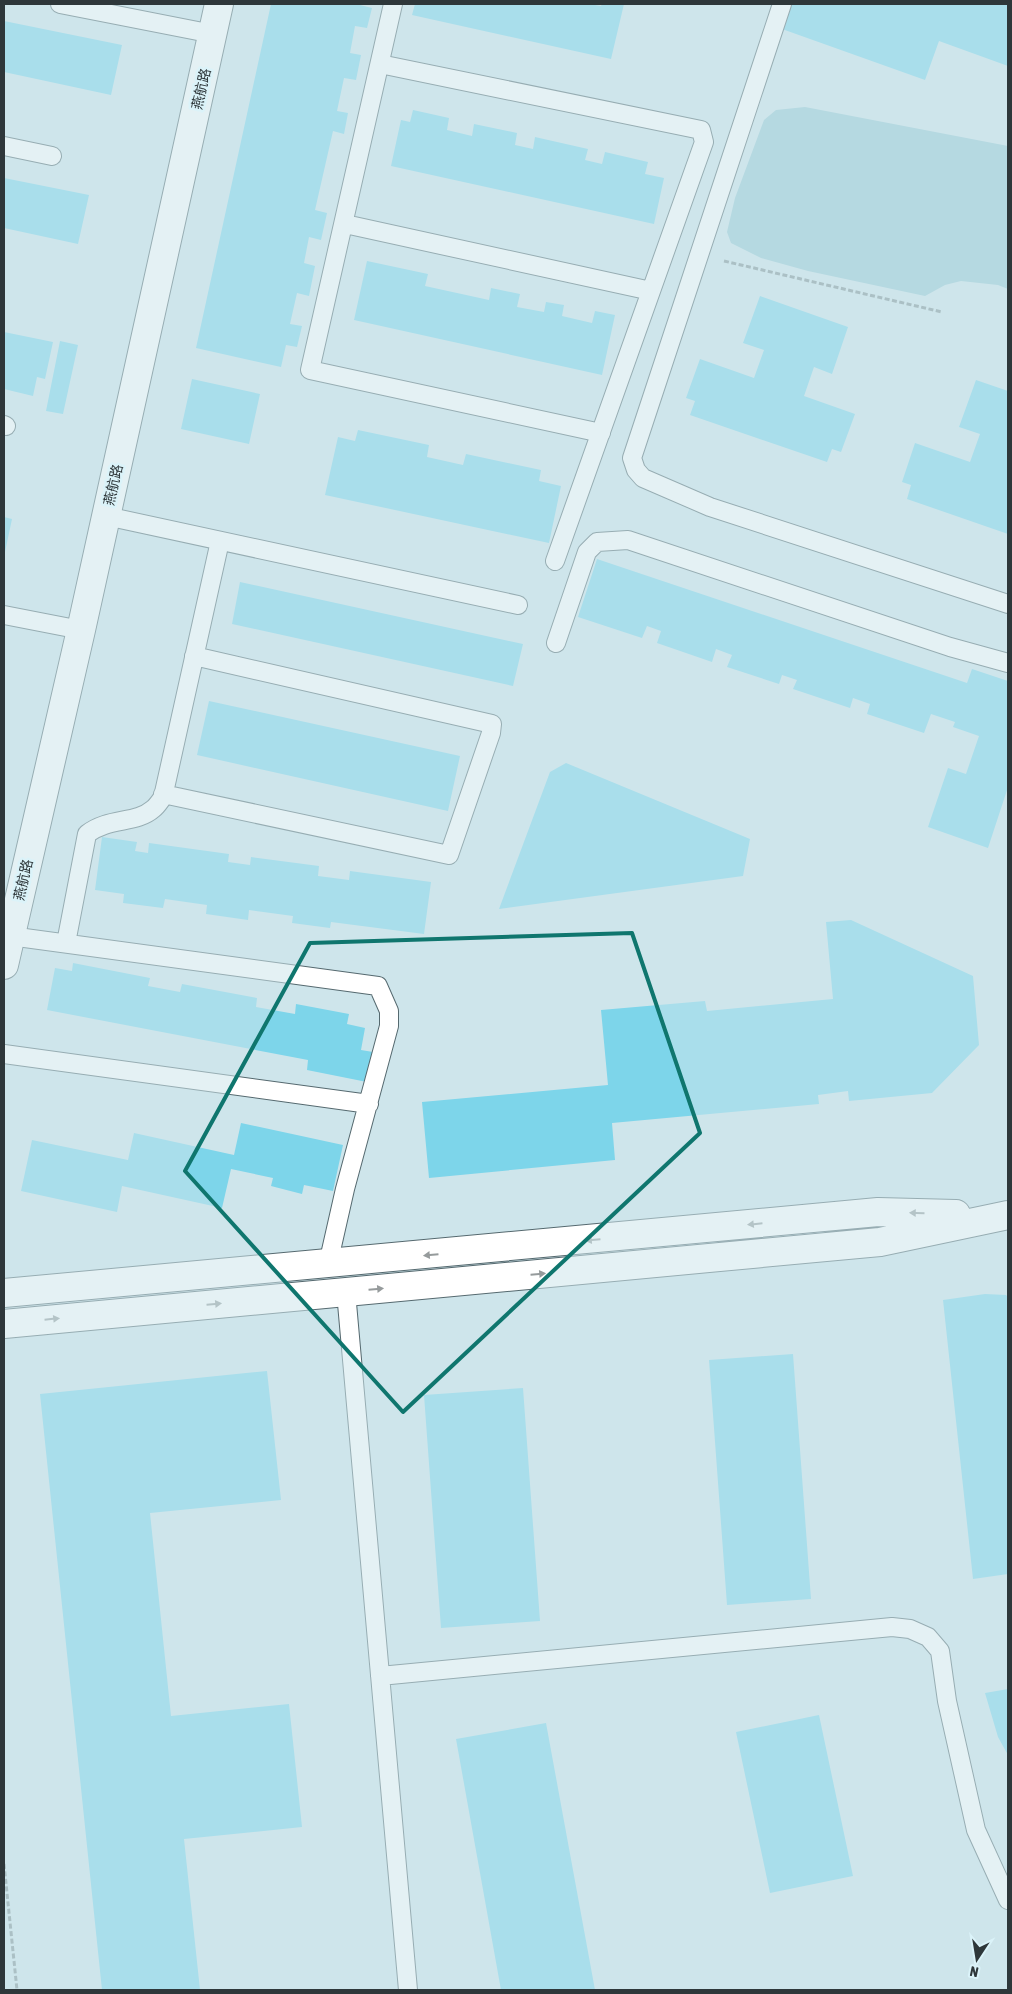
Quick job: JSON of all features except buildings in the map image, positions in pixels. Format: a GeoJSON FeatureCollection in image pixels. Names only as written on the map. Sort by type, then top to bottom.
{"type":"FeatureCollection","features":[{"type":"Feature","properties":{"kind":"street","name":"燕航路"},"geometry":{"type":"LineString","coordinates":[[4,965],[81,630],[220,4]]}},
{"type":"Feature","properties":{"kind":"street"},"geometry":{"type":"LineString","coordinates":[[4,1293],[878,1212],[1004,1215]]}},
{"type":"Feature","properties":{"kind":"street"},"geometry":{"type":"LineString","coordinates":[[4,1324],[880,1242],[1004,1215]]}},
{"type":"Feature","properties":{"kind":"lane"},"geometry":{"type":"LineString","coordinates":[[60,4],[213,34]]}},
{"type":"Feature","properties":{"kind":"lane"},"geometry":{"type":"LineString","coordinates":[[393,4],[345,224],[310,370],[601,433]]}},
{"type":"Feature","properties":{"kind":"lane"},"geometry":{"type":"LineString","coordinates":[[782,4],[632,458],[636,470],[644,478],[710,507],[1008,604]]}},
{"type":"Feature","properties":{"kind":"lane"},"geometry":{"type":"LineString","coordinates":[[380,64],[701,130],[704,142],[555,561]]}},
{"type":"Feature","properties":{"kind":"lane"},"geometry":{"type":"LineString","coordinates":[[4,146],[52,156]]}},
{"type":"Feature","properties":{"kind":"lane"},"geometry":{"type":"LineString","coordinates":[[345,224],[651,291]]}},
{"type":"Feature","properties":{"kind":"lane"},"geometry":{"type":"LineString","coordinates":[[106,516],[518,606]]}},
{"type":"Feature","properties":{"kind":"lane"},"geometry":{"type":"LineString","coordinates":[[556,643],[587,552],[597,542],[628,540],[950,648],[1008,663]]}},
{"type":"Feature","properties":{"kind":"lane"},"geometry":{"type":"LineString","coordinates":[[66,943],[87,834],[98,826],[122,819],[133,819],[153,810],[163,794],[220,541]]}},
{"type":"Feature","properties":{"kind":"lane"},"geometry":{"type":"LineString","coordinates":[[4,614],[81,630]]}},
{"type":"Feature","properties":{"kind":"lane"},"geometry":{"type":"LineString","coordinates":[[163,794],[449,855],[491,733],[492,724],[194,656]]}},
{"type":"Feature","properties":{"kind":"lane"},"geometry":{"type":"LineString","coordinates":[[10,936],[378,986],[389,1011],[389,1026],[345,1189],[328,1264]]}},
{"type":"Feature","properties":{"kind":"lane"},"geometry":{"type":"LineString","coordinates":[[4,1054],[369,1104]]}},
{"type":"Feature","properties":{"kind":"lane"},"geometry":{"type":"LineString","coordinates":[[346,1292],[408,1990]]}},
{"type":"Feature","properties":{"kind":"lane"},"geometry":{"type":"LineString","coordinates":[[380,1676],[892,1627],[910,1629],[928,1637],[940,1651],[947,1701],[976,1830],[1008,1900]]}},
{"type":"Feature","properties":{"kind":"path"},"geometry":{"type":"LineString","coordinates":[[699,255],[942,312]]}},
{"type":"Feature","properties":{"kind":"path"},"geometry":{"type":"LineString","coordinates":[[4,1864],[17,1990]]}},
{"type":"Feature","properties":{"kind":"highlighted area"},"geometry":{"type":"Polygon","coordinates":[[[632,933],[700,1133],[403,1412],[185,1171],[310,943],[632,933]]]}},
{"type":"Feature","properties":{"kind":"shaded area"},"geometry":{"type":"Polygon","coordinates":[[[805,107],[1008,146],[1008,289],[998,285],[961,281],[945,285],[925,296],[808,271],[761,258],[731,243],[727,232],[735,198],[764,120],[776,110],[805,107]]]}}]}
